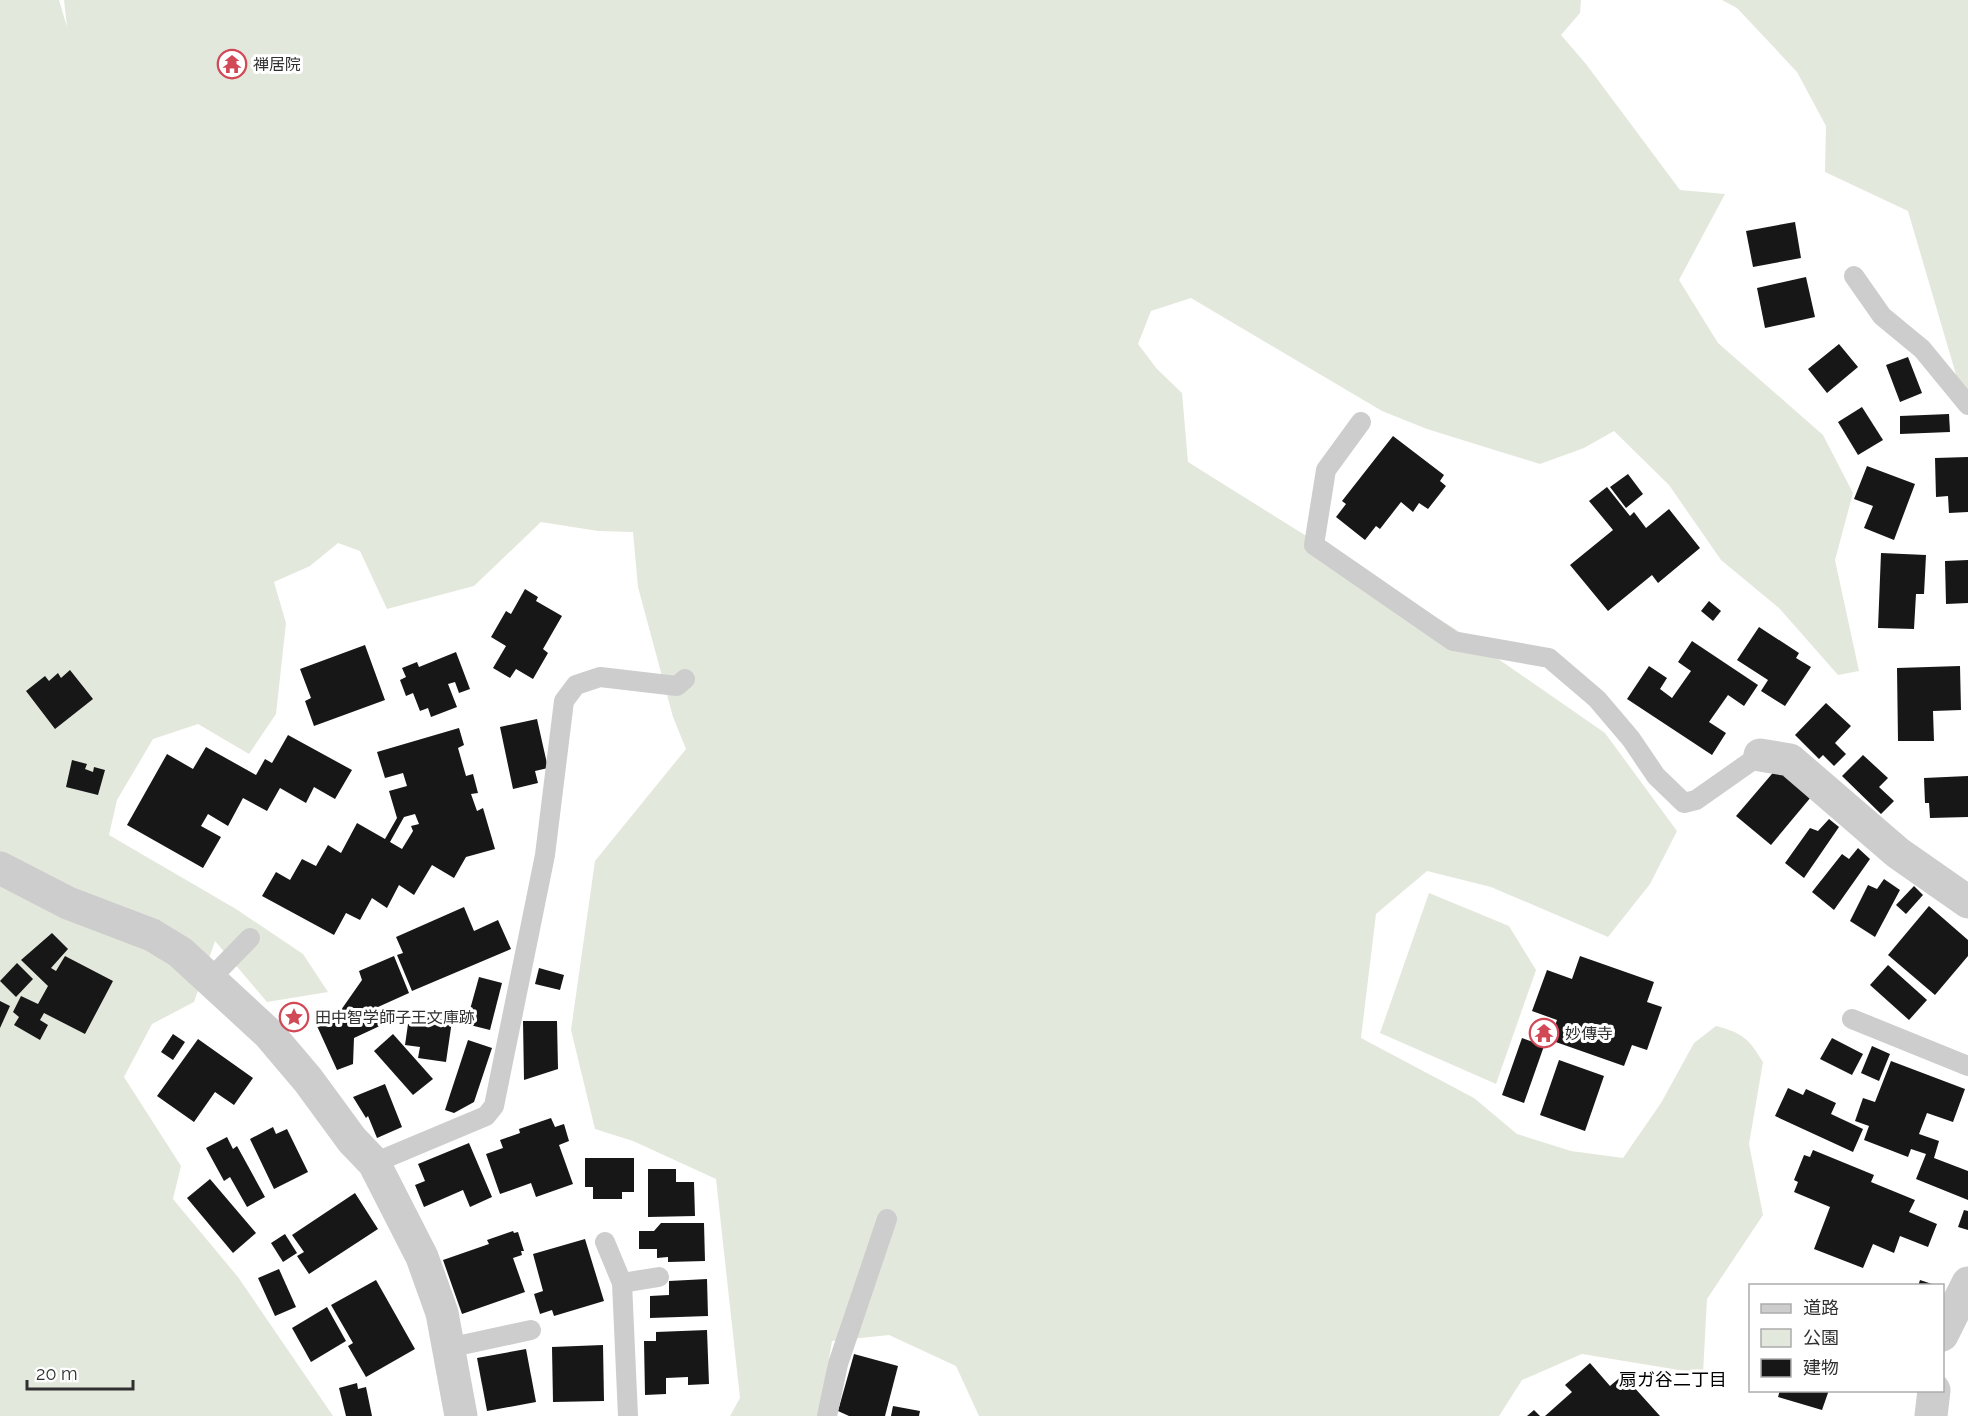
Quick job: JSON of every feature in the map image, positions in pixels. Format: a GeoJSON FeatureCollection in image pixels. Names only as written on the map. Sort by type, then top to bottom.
{"type":"FeatureCollection","features":[{"type":"Feature","properties":{"kind":"street"},"geometry":{"type":"LineString","coordinates":[[1760,755],[1790,759],[1898,853],[1968,902]]}},
{"type":"Feature","properties":{"kind":"street"},"geometry":{"type":"LineString","coordinates":[[0,868],[68,903],[152,935],[180,952],[211,978],[269,1034],[308,1080],[352,1140],[374,1163],[422,1257],[442,1312],[461,1416]]}},
{"type":"Feature","properties":{"kind":"street"},"geometry":{"type":"LineString","coordinates":[[1944,1331],[1968,1282]]}},
{"type":"Feature","properties":{"kind":"street"},"geometry":{"type":"LineString","coordinates":[[1931,1416],[1934,1392]]}},
{"type":"Feature","properties":{"kind":"lane"},"geometry":{"type":"LineString","coordinates":[[1854,276],[1882,316],[1922,349],[1968,405]]}},
{"type":"Feature","properties":{"kind":"lane"},"geometry":{"type":"LineString","coordinates":[[1361,422],[1326,470],[1314,545],[1453,641],[1549,658],[1597,699],[1631,739],[1656,776],[1684,803],[1696,800],[1760,755]]}},
{"type":"Feature","properties":{"kind":"lane"},"geometry":{"type":"LineString","coordinates":[[374,1163],[486,1116],[494,1106],[545,855],[564,701],[576,686],[600,677],[677,686],[685,679]]}},
{"type":"Feature","properties":{"kind":"lane"},"geometry":{"type":"LineString","coordinates":[[211,978],[250,938]]}},
{"type":"Feature","properties":{"kind":"lane"},"geometry":{"type":"LineString","coordinates":[[1852,1019],[1968,1066]]}},
{"type":"Feature","properties":{"kind":"lane"},"geometry":{"type":"LineString","coordinates":[[826,1416],[838,1364],[887,1218]]}},
{"type":"Feature","properties":{"kind":"lane"},"geometry":{"type":"LineString","coordinates":[[605,1242],[622,1283],[628,1416]]}},
{"type":"Feature","properties":{"kind":"lane"},"geometry":{"type":"LineString","coordinates":[[622,1283],[659,1277]]}},
{"type":"Feature","properties":{"kind":"lane"},"geometry":{"type":"LineString","coordinates":[[448,1348],[531,1330]]}},
{"type":"Feature","properties":{"kind":"green space"},"geometry":{"type":"Polygon","coordinates":[[[0,0],[59,0],[67,27],[64,0],[1581,0],[1580,13],[1561,35],[1586,64],[1680,190],[1725,194],[1679,280],[1718,343],[1823,435],[1853,493],[1835,560],[1859,671],[1838,675],[1779,608],[1721,560],[1669,485],[1614,431],[1584,448],[1540,464],[1427,429],[1382,411],[1191,298],[1151,311],[1138,344],[1157,369],[1182,393],[1188,462],[1455,629],[1605,733],[1677,831],[1650,884],[1608,937],[1491,887],[1427,871],[1376,914],[1361,1038],[1474,1098],[1517,1134],[1571,1151],[1623,1158],[1661,1103],[1694,1043],[1716,1026],[1733,1031],[1749,1042],[1763,1062],[1749,1144],[1763,1215],[1707,1299],[1703,1374],[1582,1354],[1522,1380],[1499,1416],[979,1416],[956,1366],[889,1335],[832,1341],[819,1416],[730,1416],[740,1398],[716,1179],[633,1141],[595,1129],[571,1030],[595,861],[686,749],[673,717],[638,587],[633,532],[598,531],[541,522],[474,586],[387,609],[360,551],[338,543],[310,566],[274,582],[286,623],[276,714],[249,754],[198,724],[153,739],[117,800],[109,835],[236,909],[303,954],[328,992],[267,1002],[215,941],[194,1002],[152,1024],[124,1077],[181,1166],[173,1199],[238,1277],[333,1416],[0,1416],[0,0]]]}},
{"type":"Feature","properties":{"kind":"green space"},"geometry":{"type":"Polygon","coordinates":[[[1722,0],[1968,0],[1968,401],[1962,395],[1908,211],[1825,172],[1826,126],[1797,72],[1737,8],[1722,0]]]}},
{"type":"Feature","properties":{"kind":"green space"},"geometry":{"type":"Polygon","coordinates":[[[1429,893],[1509,926],[1536,970],[1496,1084],[1380,1033],[1429,893]]]}},
{"type":"Feature","properties":{"kind":"building"},"geometry":{"type":"Polygon","coordinates":[[[1795,222],[1801,258],[1753,267],[1746,231],[1795,222]]]}},
{"type":"Feature","properties":{"kind":"building"},"geometry":{"type":"Polygon","coordinates":[[[1806,277],[1815,317],[1765,328],[1757,288],[1806,277]]]}},
{"type":"Feature","properties":{"kind":"building"},"geometry":{"type":"Polygon","coordinates":[[[1839,344],[1858,367],[1827,393],[1808,369],[1839,344]]]}},
{"type":"Feature","properties":{"kind":"building"},"geometry":{"type":"Polygon","coordinates":[[[1908,357],[1922,393],[1900,402],[1886,365],[1908,357]]]}},
{"type":"Feature","properties":{"kind":"building"},"geometry":{"type":"Polygon","coordinates":[[[1862,407],[1883,440],[1858,455],[1838,422],[1862,407]]]}},
{"type":"Feature","properties":{"kind":"building"},"geometry":{"type":"Polygon","coordinates":[[[1949,414],[1950,432],[1900,434],[1900,416],[1949,414]]]}},
{"type":"Feature","properties":{"kind":"building"},"geometry":{"type":"Polygon","coordinates":[[[1393,436],[1444,475],[1440,481],[1446,486],[1428,509],[1419,503],[1413,512],[1401,502],[1380,529],[1376,526],[1365,540],[1336,517],[1346,504],[1342,501],[1393,436]]]}},
{"type":"Feature","properties":{"kind":"building"},"geometry":{"type":"Polygon","coordinates":[[[1968,457],[1968,512],[1949,513],[1948,496],[1936,497],[1935,458],[1968,457]]]}},
{"type":"Feature","properties":{"kind":"building"},"geometry":{"type":"Polygon","coordinates":[[[1867,466],[1915,484],[1894,540],[1864,528],[1873,506],[1854,499],[1867,466]]]}},
{"type":"Feature","properties":{"kind":"building"},"geometry":{"type":"Polygon","coordinates":[[[1628,474],[1643,494],[1626,508],[1610,487],[1628,474]]]}},
{"type":"Feature","properties":{"kind":"building"},"geometry":{"type":"Polygon","coordinates":[[[1607,487],[1630,516],[1634,512],[1646,528],[1669,509],[1700,548],[1658,583],[1652,575],[1608,611],[1570,565],[1613,530],[1589,501],[1607,487]]]}},
{"type":"Feature","properties":{"kind":"building"},"geometry":{"type":"Polygon","coordinates":[[[1881,553],[1926,555],[1924,594],[1916,594],[1914,629],[1878,628],[1881,553]]]}},
{"type":"Feature","properties":{"kind":"building"},"geometry":{"type":"Polygon","coordinates":[[[1968,560],[1968,603],[1946,604],[1945,561],[1968,560]]]}},
{"type":"Feature","properties":{"kind":"building"},"geometry":{"type":"Polygon","coordinates":[[[525,589],[538,597],[536,601],[562,616],[543,649],[548,653],[533,679],[516,669],[510,678],[493,668],[506,646],[491,637],[506,611],[511,614],[525,589]]]}},
{"type":"Feature","properties":{"kind":"building"},"geometry":{"type":"Polygon","coordinates":[[[1709,601],[1721,611],[1713,621],[1701,611],[1709,601]]]}},
{"type":"Feature","properties":{"kind":"building"},"geometry":{"type":"Polygon","coordinates":[[[1759,627],[1799,653],[1796,658],[1811,667],[1785,706],[1761,691],[1768,680],[1737,660],[1759,627]]]}},
{"type":"Feature","properties":{"kind":"building"},"geometry":{"type":"Polygon","coordinates":[[[1692,641],[1758,685],[1744,706],[1728,695],[1709,722],[1726,733],[1712,755],[1627,699],[1649,666],[1667,678],[1660,689],[1672,698],[1691,671],[1678,662],[1692,641]]]}},
{"type":"Feature","properties":{"kind":"building"},"geometry":{"type":"Polygon","coordinates":[[[365,645],[385,700],[314,726],[305,701],[311,698],[300,669],[365,645]]]}},
{"type":"Feature","properties":{"kind":"building"},"geometry":{"type":"Polygon","coordinates":[[[456,652],[470,689],[459,693],[455,682],[448,684],[457,707],[431,717],[428,708],[420,711],[413,693],[406,696],[400,680],[406,677],[402,668],[417,662],[419,667],[456,652]]]}},
{"type":"Feature","properties":{"kind":"building"},"geometry":{"type":"Polygon","coordinates":[[[1960,666],[1961,710],[1933,711],[1934,741],[1898,741],[1897,668],[1960,666]]]}},
{"type":"Feature","properties":{"kind":"building"},"geometry":{"type":"Polygon","coordinates":[[[70,670],[93,699],[55,729],[26,691],[45,676],[49,681],[58,673],[61,678],[70,670]]]}},
{"type":"Feature","properties":{"kind":"building"},"geometry":{"type":"Polygon","coordinates":[[[1826,703],[1851,726],[1835,743],[1846,754],[1834,766],[1823,755],[1819,759],[1795,735],[1826,703]]]}},
{"type":"Feature","properties":{"kind":"building"},"geometry":{"type":"Polygon","coordinates":[[[537,719],[548,768],[535,771],[538,783],[513,789],[500,727],[537,719]]]}},
{"type":"Feature","properties":{"kind":"building"},"geometry":{"type":"Polygon","coordinates":[[[459,728],[464,745],[458,748],[466,776],[473,774],[478,793],[471,794],[477,811],[483,808],[495,849],[466,857],[454,878],[432,865],[414,895],[399,885],[387,908],[372,898],[360,920],[346,913],[334,935],[262,896],[276,872],[290,880],[302,859],[316,866],[328,845],[341,853],[357,823],[385,839],[397,818],[389,791],[407,786],[403,773],[385,778],[377,752],[459,728]],[[415,814],[404,817],[390,842],[402,849],[413,831],[411,826],[419,824],[415,814]]]}},
{"type":"Feature","properties":{"kind":"building"},"geometry":{"type":"Polygon","coordinates":[[[288,735],[352,770],[335,799],[314,787],[306,803],[280,788],[267,811],[243,798],[228,826],[208,814],[201,826],[221,837],[203,868],[127,825],[167,754],[193,769],[206,747],[256,775],[265,759],[272,763],[288,735]]]}},
{"type":"Feature","properties":{"kind":"building"},"geometry":{"type":"Polygon","coordinates":[[[1863,755],[1888,778],[1879,787],[1894,801],[1881,814],[1842,776],[1863,755]]]}},
{"type":"Feature","properties":{"kind":"building"},"geometry":{"type":"Polygon","coordinates":[[[72,760],[87,764],[85,769],[93,772],[94,767],[105,770],[98,795],[66,787],[72,760]]]}},
{"type":"Feature","properties":{"kind":"building"},"geometry":{"type":"Polygon","coordinates":[[[1777,768],[1811,797],[1771,845],[1736,816],[1777,768]]]}},
{"type":"Feature","properties":{"kind":"building"},"geometry":{"type":"Polygon","coordinates":[[[1968,776],[1968,817],[1930,818],[1929,803],[1925,803],[1924,778],[1968,776]]]}},
{"type":"Feature","properties":{"kind":"building"},"geometry":{"type":"Polygon","coordinates":[[[1829,819],[1839,827],[1804,878],[1785,863],[1810,828],[1818,831],[1829,819]]]}},
{"type":"Feature","properties":{"kind":"building"},"geometry":{"type":"Polygon","coordinates":[[[1858,848],[1870,859],[1834,910],[1812,892],[1842,854],[1849,859],[1858,848]]]}},
{"type":"Feature","properties":{"kind":"building"},"geometry":{"type":"Polygon","coordinates":[[[1884,879],[1900,890],[1875,937],[1850,921],[1868,885],[1877,889],[1884,879]]]}},
{"type":"Feature","properties":{"kind":"building"},"geometry":{"type":"Polygon","coordinates":[[[1914,886],[1923,895],[1906,914],[1896,905],[1914,886]]]}},
{"type":"Feature","properties":{"kind":"building"},"geometry":{"type":"Polygon","coordinates":[[[1929,906],[1968,940],[1968,956],[1935,995],[1888,955],[1929,906]]]}},
{"type":"Feature","properties":{"kind":"building"},"geometry":{"type":"Polygon","coordinates":[[[464,907],[474,931],[498,920],[511,949],[412,991],[397,955],[403,953],[396,937],[464,907]]]}},
{"type":"Feature","properties":{"kind":"building"},"geometry":{"type":"Polygon","coordinates":[[[52,933],[68,949],[51,968],[56,971],[65,956],[113,981],[85,1034],[44,1013],[40,1020],[48,1025],[40,1040],[14,1025],[19,1017],[13,1012],[21,996],[38,1004],[48,986],[21,960],[52,933]]]}},
{"type":"Feature","properties":{"kind":"building"},"geometry":{"type":"Polygon","coordinates":[[[394,956],[409,993],[378,1007],[384,1024],[354,1038],[353,1064],[337,1070],[317,1026],[342,1015],[341,1010],[362,980],[359,971],[394,956]]]}},
{"type":"Feature","properties":{"kind":"building"},"geometry":{"type":"Polygon","coordinates":[[[1580,956],[1654,982],[1647,1002],[1662,1007],[1647,1050],[1632,1045],[1624,1066],[1550,1040],[1557,1020],[1532,1011],[1547,970],[1572,979],[1580,956]]]}},
{"type":"Feature","properties":{"kind":"building"},"geometry":{"type":"Polygon","coordinates":[[[17,963],[33,979],[16,997],[0,981],[17,963]]]}},
{"type":"Feature","properties":{"kind":"building"},"geometry":{"type":"Polygon","coordinates":[[[1888,965],[1927,1000],[1909,1020],[1870,985],[1888,965]]]}},
{"type":"Feature","properties":{"kind":"building"},"geometry":{"type":"Polygon","coordinates":[[[539,968],[564,975],[560,990],[535,984],[539,968]]]}},
{"type":"Feature","properties":{"kind":"building"},"geometry":{"type":"Polygon","coordinates":[[[479,977],[502,983],[490,1030],[466,1024],[479,977]]]}},
{"type":"Feature","properties":{"kind":"building"},"geometry":{"type":"Polygon","coordinates":[[[0,1001],[10,1006],[0,1028],[0,1001]]]}},
{"type":"Feature","properties":{"kind":"building"},"geometry":{"type":"Polygon","coordinates":[[[428,1017],[452,1021],[446,1062],[418,1058],[420,1047],[405,1045],[408,1024],[426,1023],[428,1017]]]}},
{"type":"Feature","properties":{"kind":"building"},"geometry":{"type":"Polygon","coordinates":[[[523,1021],[557,1021],[558,1069],[524,1080],[523,1021]]]}},
{"type":"Feature","properties":{"kind":"building"},"geometry":{"type":"Polygon","coordinates":[[[173,1034],[185,1042],[173,1060],[161,1052],[173,1034]]]}},
{"type":"Feature","properties":{"kind":"building"},"geometry":{"type":"Polygon","coordinates":[[[393,1034],[433,1079],[413,1095],[374,1051],[393,1034]]]}},
{"type":"Feature","properties":{"kind":"building"},"geometry":{"type":"Polygon","coordinates":[[[1522,1038],[1544,1046],[1524,1103],[1502,1095],[1522,1038]]]}},
{"type":"Feature","properties":{"kind":"building"},"geometry":{"type":"Polygon","coordinates":[[[1832,1038],[1863,1054],[1852,1075],[1820,1059],[1832,1038]]]}},
{"type":"Feature","properties":{"kind":"building"},"geometry":{"type":"Polygon","coordinates":[[[198,1039],[253,1078],[234,1105],[215,1092],[194,1122],[157,1096],[198,1039]]]}},
{"type":"Feature","properties":{"kind":"building"},"geometry":{"type":"Polygon","coordinates":[[[468,1040],[492,1048],[474,1102],[454,1113],[445,1110],[468,1040]]]}},
{"type":"Feature","properties":{"kind":"building"},"geometry":{"type":"Polygon","coordinates":[[[1872,1046],[1890,1054],[1879,1081],[1861,1073],[1872,1046]]]}},
{"type":"Feature","properties":{"kind":"building"},"geometry":{"type":"Polygon","coordinates":[[[1559,1060],[1604,1076],[1585,1131],[1540,1115],[1559,1060]]]}},
{"type":"Feature","properties":{"kind":"building"},"geometry":{"type":"Polygon","coordinates":[[[1891,1061],[1965,1089],[1953,1122],[1927,1113],[1919,1134],[1939,1141],[1934,1158],[1968,1171],[1968,1200],[1916,1179],[1926,1154],[1911,1149],[1908,1157],[1864,1140],[1869,1126],[1855,1121],[1863,1098],[1875,1102],[1891,1061]]]}},
{"type":"Feature","properties":{"kind":"building"},"geometry":{"type":"Polygon","coordinates":[[[385,1084],[402,1127],[377,1138],[368,1116],[366,1118],[353,1097],[385,1084]]]}},
{"type":"Feature","properties":{"kind":"building"},"geometry":{"type":"Polygon","coordinates":[[[1788,1088],[1803,1095],[1806,1089],[1836,1103],[1831,1114],[1863,1129],[1853,1152],[1775,1116],[1788,1088]]]}},
{"type":"Feature","properties":{"kind":"building"},"geometry":{"type":"Polygon","coordinates":[[[551,1118],[555,1127],[564,1124],[569,1141],[559,1145],[573,1184],[536,1197],[531,1183],[500,1194],[486,1154],[503,1148],[500,1140],[520,1133],[519,1129],[551,1118]]]}},
{"type":"Feature","properties":{"kind":"building"},"geometry":{"type":"Polygon","coordinates":[[[273,1127],[276,1134],[287,1129],[308,1172],[274,1189],[250,1139],[273,1127]]]}},
{"type":"Feature","properties":{"kind":"building"},"geometry":{"type":"Polygon","coordinates":[[[227,1137],[233,1149],[237,1146],[265,1197],[247,1207],[230,1177],[224,1181],[206,1148],[227,1137]]]}},
{"type":"Feature","properties":{"kind":"building"},"geometry":{"type":"Polygon","coordinates":[[[469,1143],[492,1197],[470,1207],[463,1190],[424,1207],[415,1185],[425,1181],[418,1164],[469,1143]]]}},
{"type":"Feature","properties":{"kind":"building"},"geometry":{"type":"Polygon","coordinates":[[[1813,1150],[1874,1175],[1871,1182],[1915,1200],[1909,1212],[1937,1224],[1928,1247],[1900,1236],[1894,1253],[1873,1244],[1863,1268],[1814,1249],[1830,1207],[1794,1192],[1798,1182],[1794,1180],[1804,1155],[1810,1157],[1813,1150]]]}},
{"type":"Feature","properties":{"kind":"building"},"geometry":{"type":"Polygon","coordinates":[[[585,1158],[634,1158],[634,1192],[622,1192],[622,1199],[593,1199],[593,1187],[585,1187],[585,1158]]]}},
{"type":"Feature","properties":{"kind":"building"},"geometry":{"type":"Polygon","coordinates":[[[648,1169],[676,1169],[676,1182],[694,1182],[695,1216],[648,1217],[648,1169]]]}},
{"type":"Feature","properties":{"kind":"building"},"geometry":{"type":"Polygon","coordinates":[[[210,1179],[256,1233],[233,1253],[187,1198],[210,1179]]]}},
{"type":"Feature","properties":{"kind":"building"},"geometry":{"type":"Polygon","coordinates":[[[355,1193],[378,1229],[309,1274],[297,1256],[304,1252],[292,1235],[355,1193]]]}},
{"type":"Feature","properties":{"kind":"building"},"geometry":{"type":"Polygon","coordinates":[[[1964,1210],[1968,1211],[1968,1230],[1958,1227],[1964,1210]]]}},
{"type":"Feature","properties":{"kind":"building"},"geometry":{"type":"Polygon","coordinates":[[[661,1223],[704,1223],[705,1261],[668,1262],[668,1257],[657,1258],[657,1249],[639,1249],[639,1231],[654,1231],[661,1223]]]}},
{"type":"Feature","properties":{"kind":"building"},"geometry":{"type":"Polygon","coordinates":[[[513,1231],[518,1232],[524,1251],[521,1251],[522,1255],[513,1258],[525,1292],[462,1314],[443,1260],[489,1244],[487,1240],[513,1231]]]}},
{"type":"Feature","properties":{"kind":"building"},"geometry":{"type":"Polygon","coordinates":[[[285,1234],[297,1253],[283,1262],[271,1243],[285,1234]]]}},
{"type":"Feature","properties":{"kind":"building"},"geometry":{"type":"Polygon","coordinates":[[[585,1239],[604,1301],[554,1316],[552,1310],[540,1314],[534,1294],[543,1291],[533,1254],[585,1239]]]}},
{"type":"Feature","properties":{"kind":"building"},"geometry":{"type":"Polygon","coordinates":[[[279,1269],[296,1307],[275,1316],[258,1278],[279,1269]]]}},
{"type":"Feature","properties":{"kind":"building"},"geometry":{"type":"Polygon","coordinates":[[[707,1279],[708,1316],[650,1318],[650,1296],[669,1295],[669,1281],[707,1279]]]}},
{"type":"Feature","properties":{"kind":"building"},"geometry":{"type":"Polygon","coordinates":[[[376,1280],[415,1349],[366,1377],[348,1346],[353,1343],[331,1305],[376,1280]]]}},
{"type":"Feature","properties":{"kind":"building"},"geometry":{"type":"Polygon","coordinates":[[[1920,1280],[1932,1284],[1919,1284],[1920,1280]]]}},
{"type":"Feature","properties":{"kind":"building"},"geometry":{"type":"Polygon","coordinates":[[[327,1307],[346,1341],[311,1362],[292,1328],[327,1307]]]}},
{"type":"Feature","properties":{"kind":"building"},"geometry":{"type":"Polygon","coordinates":[[[707,1330],[709,1384],[688,1385],[688,1377],[666,1378],[666,1394],[645,1395],[644,1341],[656,1341],[656,1332],[707,1330]]]}},
{"type":"Feature","properties":{"kind":"building"},"geometry":{"type":"Polygon","coordinates":[[[603,1345],[604,1401],[553,1402],[552,1347],[603,1345]]]}},
{"type":"Feature","properties":{"kind":"building"},"geometry":{"type":"Polygon","coordinates":[[[526,1349],[536,1402],[487,1411],[477,1358],[526,1349]]]}},
{"type":"Feature","properties":{"kind":"building"},"geometry":{"type":"Polygon","coordinates":[[[854,1354],[898,1366],[885,1416],[849,1416],[838,1411],[854,1354]]]}},
{"type":"Feature","properties":{"kind":"building"},"geometry":{"type":"Polygon","coordinates":[[[1590,1363],[1610,1386],[1623,1375],[1660,1416],[1545,1416],[1572,1392],[1565,1385],[1590,1363]]]}},
{"type":"Feature","properties":{"kind":"building"},"geometry":{"type":"Polygon","coordinates":[[[357,1383],[358,1389],[366,1387],[372,1416],[346,1416],[339,1388],[357,1383]]]}},
{"type":"Feature","properties":{"kind":"building"},"geometry":{"type":"Polygon","coordinates":[[[1779,1392],[1828,1392],[1822,1410],[1778,1397],[1779,1392]]]}},
{"type":"Feature","properties":{"kind":"building"},"geometry":{"type":"Polygon","coordinates":[[[893,1406],[920,1411],[919,1416],[891,1416],[893,1406]]]}},
{"type":"Feature","properties":{"kind":"building"},"geometry":{"type":"Polygon","coordinates":[[[1534,1410],[1540,1416],[1527,1416],[1534,1410]]]}},
{"type":"Feature","properties":{"kind":"place","name":"禅居院"},"geometry":{"type":"Point","coordinates":[232,64]}},
{"type":"Feature","properties":{"kind":"place","name":"田中智学師子王文庫跡"},"geometry":{"type":"Point","coordinates":[294,1017]}},
{"type":"Feature","properties":{"kind":"place","name":"妙傳寺"},"geometry":{"type":"Point","coordinates":[1544,1033]}},
{"type":"Feature","properties":{"kind":"district","name":"扇ガ谷二丁目"},"geometry":{"type":"Point","coordinates":[1673,1379]}}]}
